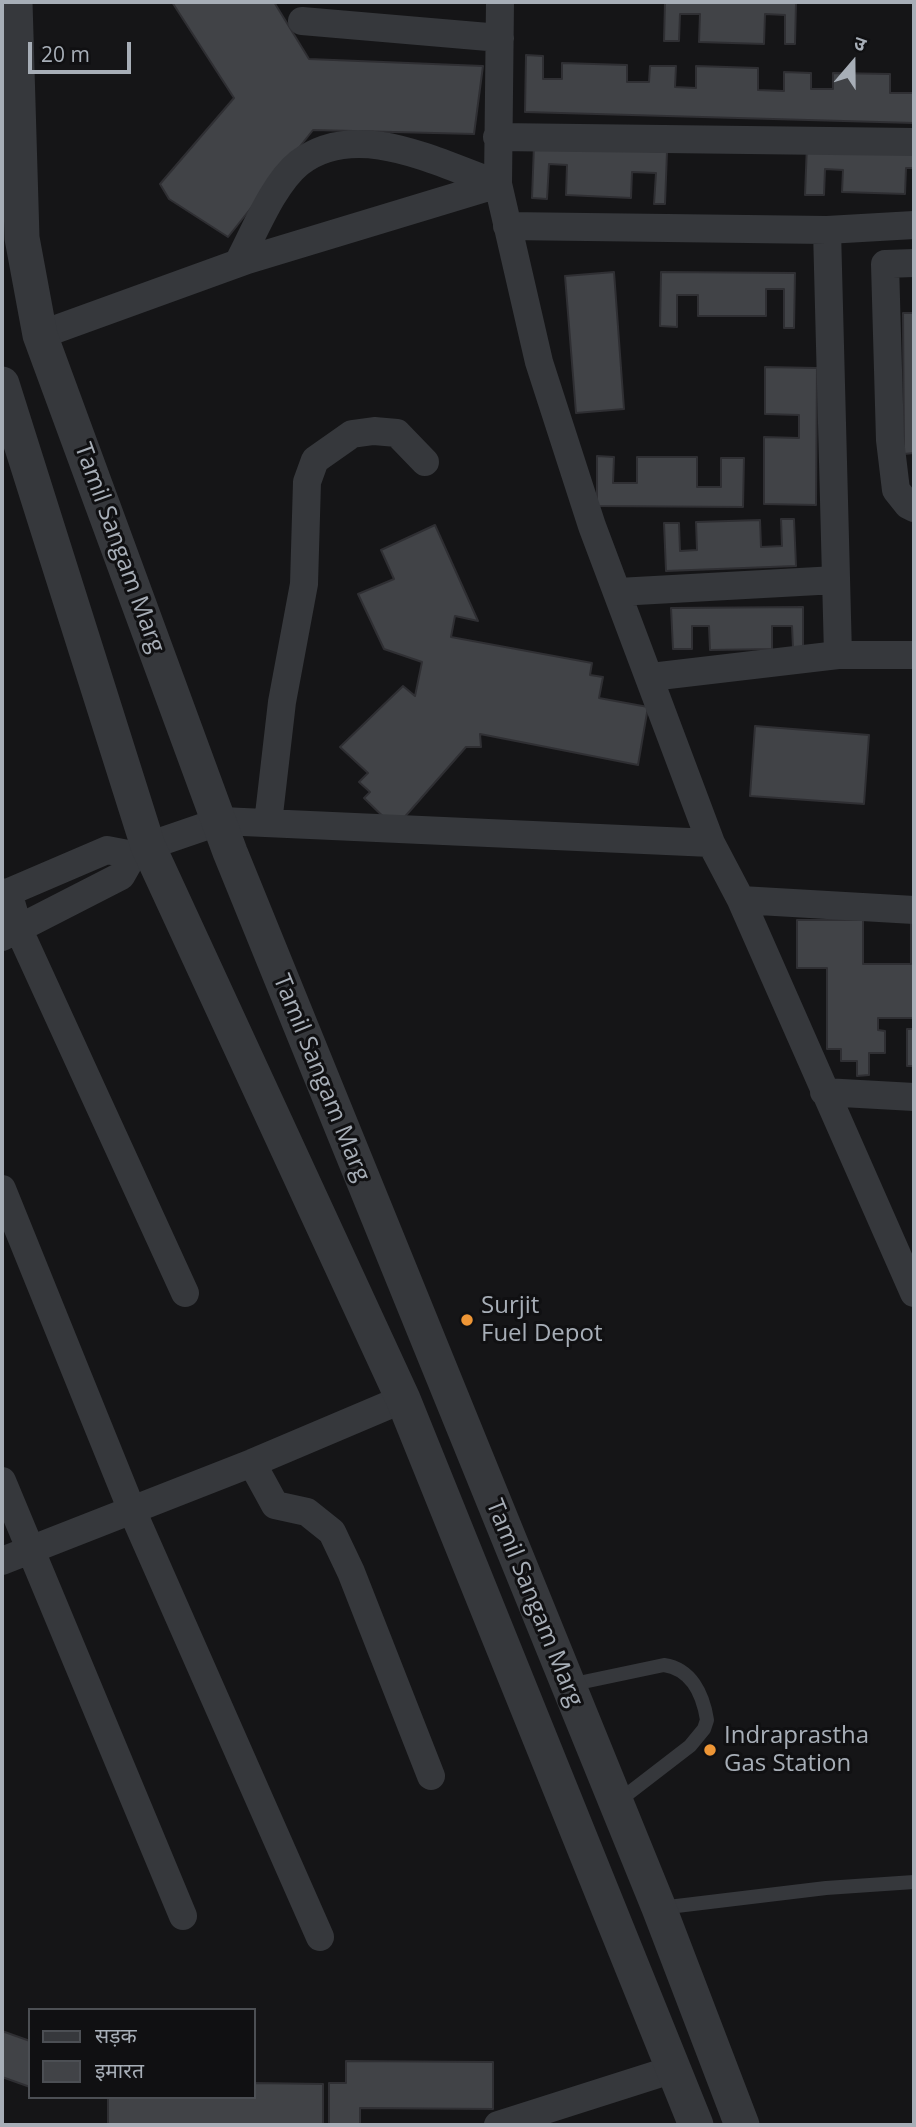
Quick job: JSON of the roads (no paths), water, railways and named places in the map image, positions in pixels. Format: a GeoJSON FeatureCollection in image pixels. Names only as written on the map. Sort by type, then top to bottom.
{"type":"FeatureCollection","features":[{"type":"Feature","properties":{"kind":"street","name":"Tamil Sangam Marg"},"geometry":{"type":"LineString","coordinates":[[15,2],[22,238],[40,335],[221,821],[230,852],[659,1908],[742,2125]]}},
{"type":"Feature","properties":{"kind":"street"},"geometry":{"type":"LineString","coordinates":[[500,2],[498,184],[539,362],[593,526],[711,843],[741,900],[914,1293]]}},
{"type":"Feature","properties":{"kind":"street"},"geometry":{"type":"LineString","coordinates":[[302,21],[500,37]]}},
{"type":"Feature","properties":{"kind":"street"},"geometry":{"type":"LineString","coordinates":[[497,137],[914,142]]}},
{"type":"Feature","properties":{"kind":"street"},"geometry":{"type":"LineString","coordinates":[[238,263],[273,197],[299,163],[329,147],[362,142],[498,184]]}},
{"type":"Feature","properties":{"kind":"street"},"geometry":{"type":"LineString","coordinates":[[40,335],[238,263],[498,184]]}},
{"type":"Feature","properties":{"kind":"street"},"geometry":{"type":"LineString","coordinates":[[507,226],[827,230],[914,225]]}},
{"type":"Feature","properties":{"kind":"street"},"geometry":{"type":"LineString","coordinates":[[827,230],[838,656]]}},
{"type":"Feature","properties":{"kind":"street"},"geometry":{"type":"LineString","coordinates":[[914,263],[885,264],[890,440],[894,477],[896,490],[908,505],[914,508]]}},
{"type":"Feature","properties":{"kind":"street","name":"Tamil Sangam Marg"},"geometry":{"type":"LineString","coordinates":[[2,384],[141,851],[403,1399],[695,2125]]}},
{"type":"Feature","properties":{"kind":"street"},"geometry":{"type":"LineString","coordinates":[[268,823],[282,702],[303,584],[307,482],[314,460],[352,434],[374,431],[397,433],[425,462]]}},
{"type":"Feature","properties":{"kind":"street"},"geometry":{"type":"LineString","coordinates":[[618,592],[836,580]]}},
{"type":"Feature","properties":{"kind":"street"},"geometry":{"type":"LineString","coordinates":[[651,677],[838,656],[914,655]]}},
{"type":"Feature","properties":{"kind":"street"},"geometry":{"type":"LineString","coordinates":[[185,1293],[10,934],[5,893],[107,850],[141,851],[221,821],[711,843]]}},
{"type":"Feature","properties":{"kind":"street"},"geometry":{"type":"LineString","coordinates":[[10,934],[121,876],[141,851]]}},
{"type":"Feature","properties":{"kind":"street"},"geometry":{"type":"LineString","coordinates":[[741,900],[914,910]]}},
{"type":"Feature","properties":{"kind":"street"},"geometry":{"type":"LineString","coordinates":[[824,1091],[914,1097]]}},
{"type":"Feature","properties":{"kind":"street"},"geometry":{"type":"LineString","coordinates":[[2,1189],[131,1508],[320,1937]]}},
{"type":"Feature","properties":{"kind":"street"},"geometry":{"type":"LineString","coordinates":[[2,1562],[131,1508],[252,1463],[403,1399]]}},
{"type":"Feature","properties":{"kind":"street"},"geometry":{"type":"LineString","coordinates":[[252,1463],[275,1505],[307,1512],[332,1532],[351,1572],[431,1776]]}},
{"type":"Feature","properties":{"kind":"street"},"geometry":{"type":"LineString","coordinates":[[2,1481],[33,1549],[183,1916]]}},
{"type":"Feature","properties":{"kind":"street"},"geometry":{"type":"LineString","coordinates":[[498,2125],[674,2069]]}},
{"type":"Feature","properties":{"kind":"lane"},"geometry":{"type":"LineString","coordinates":[[568,1685],[664,1665],[686,1674],[701,1698],[707,1720],[698,1738],[616,1803]]}},
{"type":"Feature","properties":{"kind":"lane"},"geometry":{"type":"LineString","coordinates":[[659,1908],[826,1888],[914,1882]]}},
{"type":"Feature","properties":{"kind":"place","name":"Surjit Fuel Depot"},"geometry":{"type":"Point","coordinates":[467,1320]}},
{"type":"Feature","properties":{"kind":"place","name":"Indraprastha Gas Station"},"geometry":{"type":"Point","coordinates":[710,1750]}}]}
